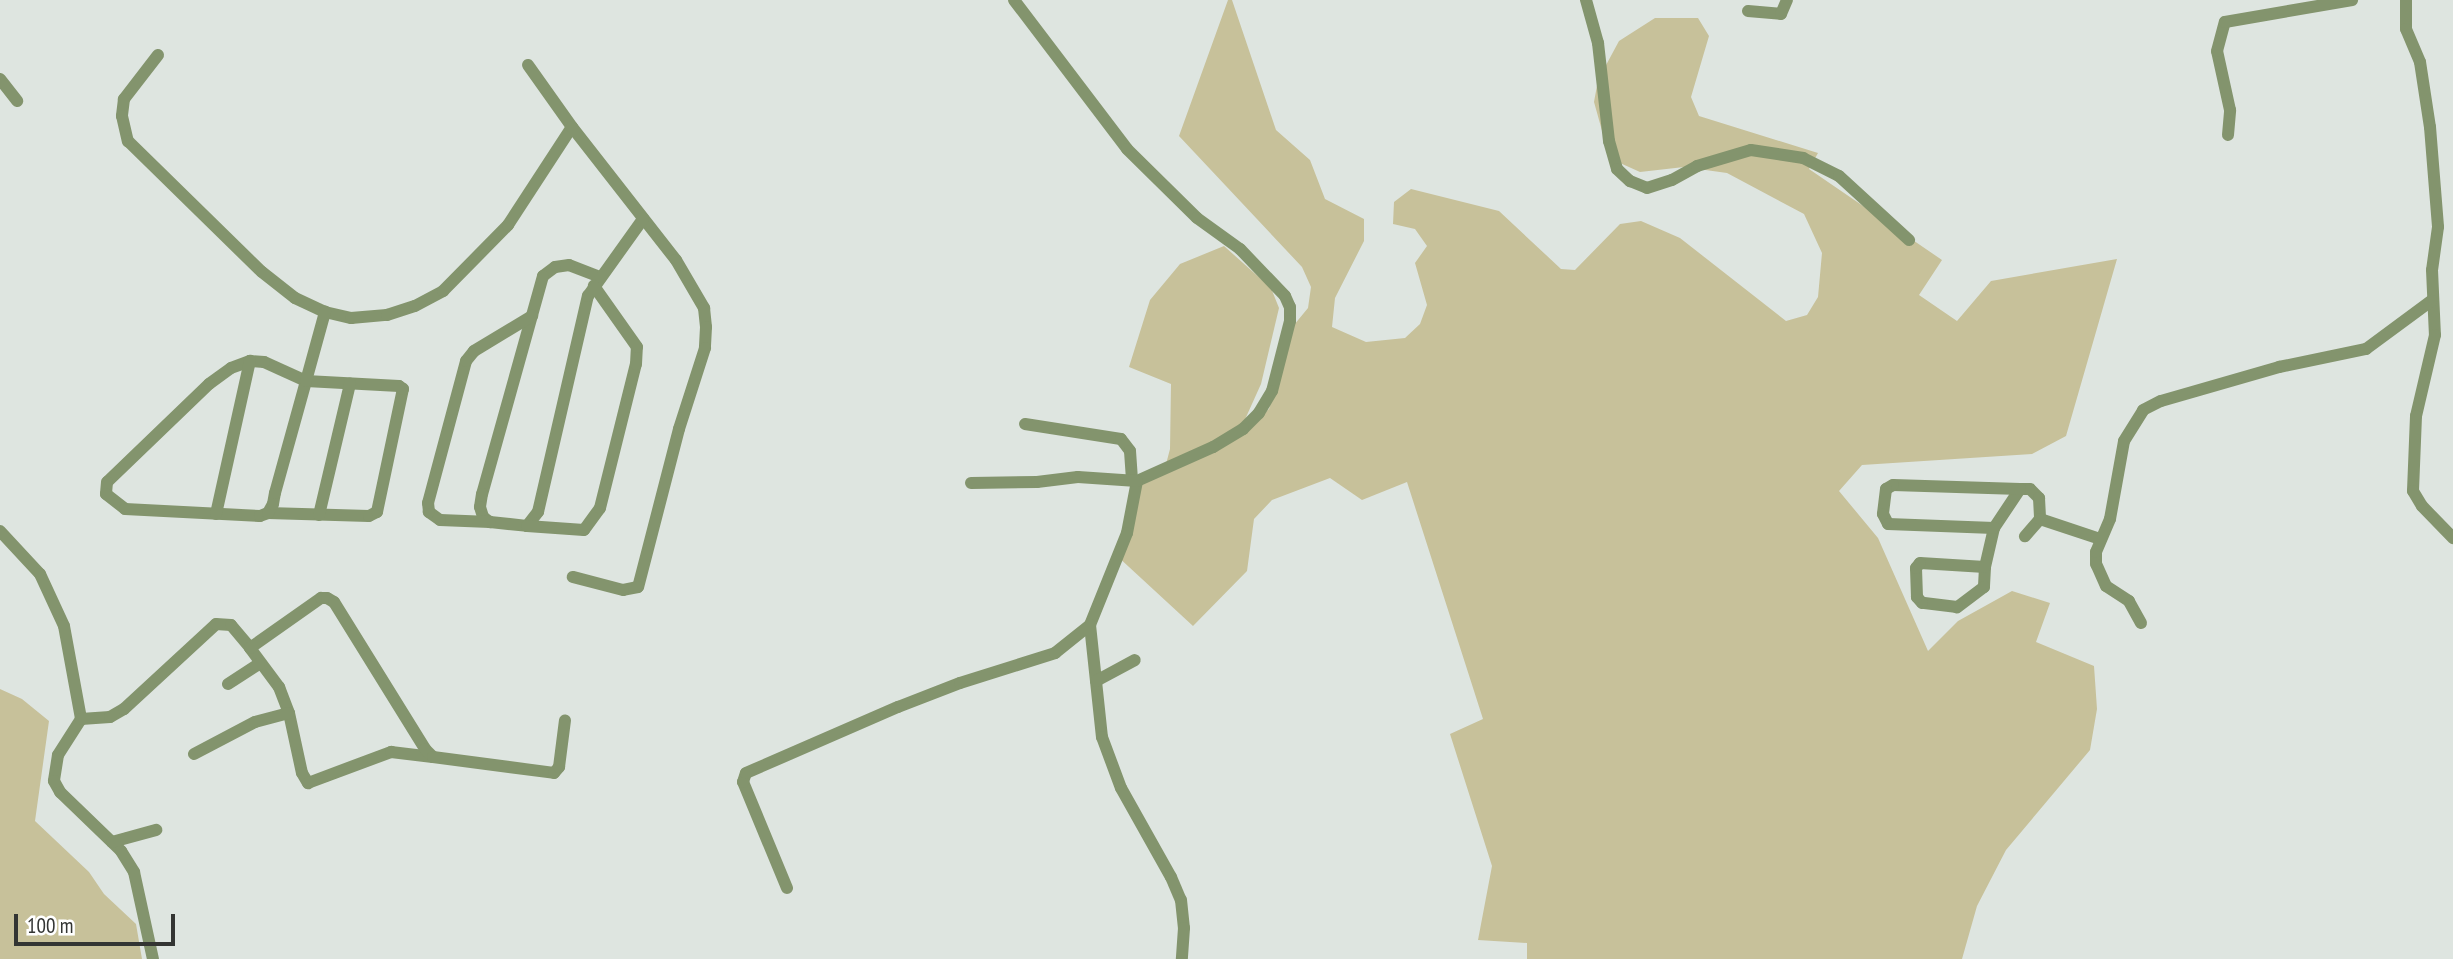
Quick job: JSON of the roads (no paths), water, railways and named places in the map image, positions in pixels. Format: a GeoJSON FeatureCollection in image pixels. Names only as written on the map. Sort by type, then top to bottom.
{"type":"FeatureCollection","features":[{"type":"Feature","properties":{"kind":"street"},"geometry":{"type":"LineString","coordinates":[[971,483],[1037,482],[1078,477],[1134,481],[1213,447],[1243,429],[1259,414],[1272,391],[1290,321],[1290,307],[1285,296],[1240,249],[1197,218],[1127,149],[1014,0]]}},
{"type":"Feature","properties":{"kind":"street"},"geometry":{"type":"LineString","coordinates":[[1586,0],[1598,43],[1609,141],[1617,169],[1630,181],[1647,188],[1672,180],[1697,166],[1751,150],[1803,158],[1839,176],[1909,240]]}},
{"type":"Feature","properties":{"kind":"street"},"geometry":{"type":"LineString","coordinates":[[1748,11],[1781,13],[1787,0]]}},
{"type":"Feature","properties":{"kind":"street"},"geometry":{"type":"LineString","coordinates":[[2228,135],[2230,110],[2217,51],[2225,22],[2352,0]]}},
{"type":"Feature","properties":{"kind":"street"},"geometry":{"type":"LineString","coordinates":[[2406,0],[2406,29],[2423,78],[2438,197],[2431,301],[2435,335],[2416,416],[2413,491],[2422,506],[2453,538]]}},
{"type":"Feature","properties":{"kind":"street"},"geometry":{"type":"LineString","coordinates":[[158,55],[124,99],[122,116],[128,141],[262,272],[295,298],[326,312],[351,318],[387,314],[415,306],[443,291],[508,225],[572,127]]}},
{"type":"Feature","properties":{"kind":"street"},"geometry":{"type":"LineString","coordinates":[[528,65],[572,127],[676,260],[704,308],[705,348],[679,429],[638,587],[623,590],[573,577]]}},
{"type":"Feature","properties":{"kind":"street"},"geometry":{"type":"LineString","coordinates":[[0,79],[17,101]]}},
{"type":"Feature","properties":{"kind":"street"},"geometry":{"type":"LineString","coordinates":[[527,526],[538,512],[588,296],[643,219]]}},
{"type":"Feature","properties":{"kind":"street"},"geometry":{"type":"LineString","coordinates":[[490,522],[483,517],[480,507],[482,494],[532,316],[543,276],[555,267],[569,265],[597,282],[637,347],[636,364],[600,508],[584,530],[440,520],[429,512],[429,503],[466,360],[474,351],[532,316]]}},
{"type":"Feature","properties":{"kind":"street"},"geometry":{"type":"LineString","coordinates":[[2141,623],[2129,601],[2105,586],[2096,564],[2101,539],[2110,519],[2124,441],[2143,410],[2161,401],[2279,367],[2366,349],[2431,301]]}},
{"type":"Feature","properties":{"kind":"street"},"geometry":{"type":"LineString","coordinates":[[268,513],[273,504],[326,312]]}},
{"type":"Feature","properties":{"kind":"street"},"geometry":{"type":"LineString","coordinates":[[216,514],[250,361]]}},
{"type":"Feature","properties":{"kind":"street"},"geometry":{"type":"LineString","coordinates":[[250,361],[264,362],[306,381],[399,386],[403,389],[377,512],[369,516],[268,513],[260,516],[125,509],[106,494],[107,482],[209,384],[231,368],[250,361]]}},
{"type":"Feature","properties":{"kind":"street"},"geometry":{"type":"LineString","coordinates":[[319,515],[349,384]]}},
{"type":"Feature","properties":{"kind":"street"},"geometry":{"type":"LineString","coordinates":[[1026,425],[1121,439],[1129,451],[1134,481],[1127,533],[1090,625],[1102,737],[1121,788],[1181,900],[1184,928],[1182,959]]}},
{"type":"Feature","properties":{"kind":"street"},"geometry":{"type":"LineString","coordinates":[[1994,528],[1888,524],[1884,514],[1886,489],[1893,485],[2030,489],[2037,494],[2040,519],[2025,536]]}},
{"type":"Feature","properties":{"kind":"street"},"geometry":{"type":"LineString","coordinates":[[1985,567],[1920,563],[1916,568],[1917,597],[1922,603],[1962,605],[1984,587],[1985,567],[1994,528],[2020,489]]}},
{"type":"Feature","properties":{"kind":"street"},"geometry":{"type":"LineString","coordinates":[[2040,519],[2101,539]]}},
{"type":"Feature","properties":{"kind":"street"},"geometry":{"type":"LineString","coordinates":[[0,531],[40,574],[64,626],[81,719],[58,755],[54,781],[60,792],[77,810],[113,842],[134,872],[153,959]]}},
{"type":"Feature","properties":{"kind":"street"},"geometry":{"type":"LineString","coordinates":[[250,648],[321,598],[334,602],[425,750],[433,758]]}},
{"type":"Feature","properties":{"kind":"street"},"geometry":{"type":"LineString","coordinates":[[81,719],[110,717],[124,709],[216,624],[231,625],[279,687],[289,713],[302,773],[308,783],[391,752],[554,773],[559,767],[565,720]]}},
{"type":"Feature","properties":{"kind":"street"},"geometry":{"type":"LineString","coordinates":[[787,888],[743,782],[746,773],[923,697],[1055,653],[1090,625]]}},
{"type":"Feature","properties":{"kind":"street"},"geometry":{"type":"LineString","coordinates":[[1096,681],[1135,660]]}},
{"type":"Feature","properties":{"kind":"street"},"geometry":{"type":"LineString","coordinates":[[228,684],[259,664]]}},
{"type":"Feature","properties":{"kind":"street"},"geometry":{"type":"LineString","coordinates":[[194,754],[255,722],[289,713]]}},
{"type":"Feature","properties":{"kind":"street"},"geometry":{"type":"LineString","coordinates":[[113,842],[156,830]]}}]}
